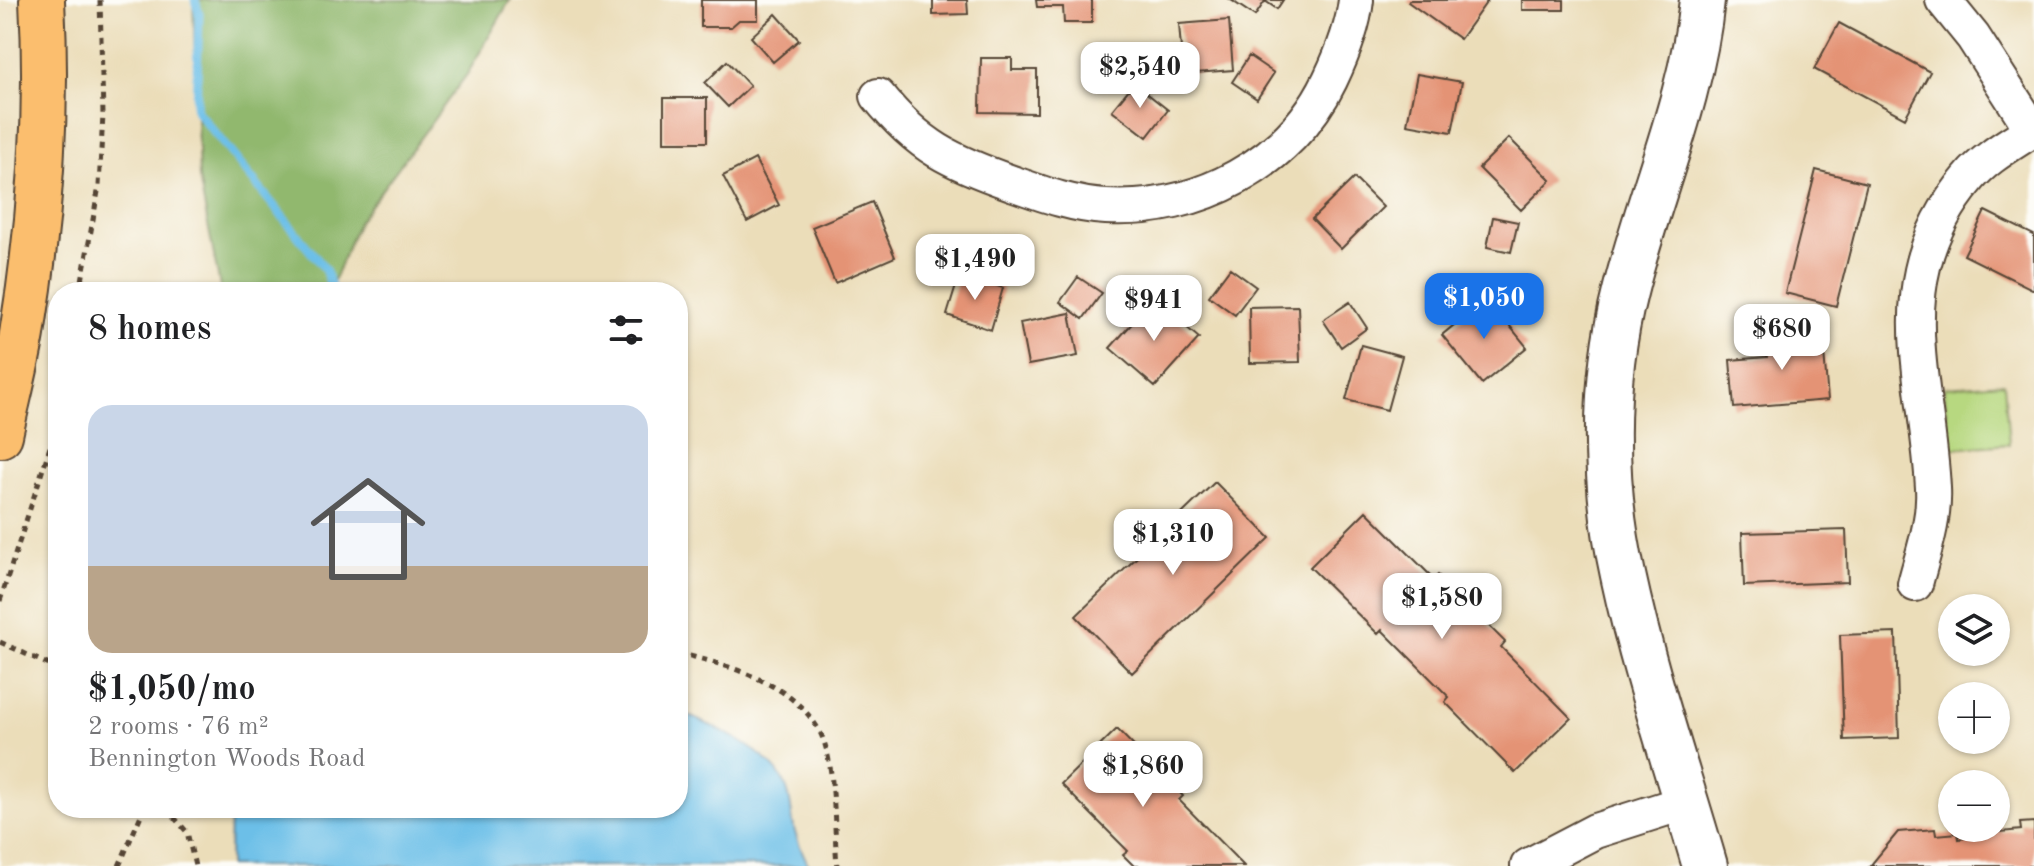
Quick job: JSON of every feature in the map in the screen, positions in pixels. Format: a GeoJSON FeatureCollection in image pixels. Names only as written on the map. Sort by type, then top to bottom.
{"type":"FeatureCollection","features":[{"type":"Feature","properties":{"kind":"highway"},"geometry":{"type":"LineString","coordinates":[[0,435],[22,335],[40,166],[44,41],[42,0]]}},
{"type":"Feature","properties":{"kind":"street"},"geometry":{"type":"LineString","coordinates":[[878,96],[899,123],[930,148],[968,168],[1065,201],[1105,207],[1147,206],[1191,197],[1233,180],[1270,156],[1298,130],[1322,97],[1343,53],[1356,0]]}},
{"type":"Feature","properties":{"kind":"street"},"geometry":{"type":"LineString","coordinates":[[1702,0],[1688,85],[1625,293],[1614,357],[1609,428],[1611,498],[1622,574],[1705,866]]}},
{"type":"Feature","properties":{"kind":"street"},"geometry":{"type":"LineString","coordinates":[[1915,584],[1931,514],[1933,488],[1918,352],[1918,281],[1931,240],[1970,176],[1998,152],[2033,131],[1973,37],[1943,0]]}},
{"type":"Feature","properties":{"kind":"street"},"geometry":{"type":"LineString","coordinates":[[1528,866],[1595,831],[1686,802]]}},
{"type":"Feature","properties":{"kind":"path"},"geometry":{"type":"LineString","coordinates":[[82,282],[99,186],[103,115],[100,0]]}},
{"type":"Feature","properties":{"kind":"path"},"geometry":{"type":"LineString","coordinates":[[0,601],[48,453]]}},
{"type":"Feature","properties":{"kind":"path"},"geometry":{"type":"LineString","coordinates":[[0,642],[48,664]]}},
{"type":"Feature","properties":{"kind":"path"},"geometry":{"type":"LineString","coordinates":[[688,655],[712,661],[769,684],[800,705],[820,732],[830,764],[837,866]]}},
{"type":"Feature","properties":{"kind":"path"},"geometry":{"type":"LineString","coordinates":[[119,866],[140,818]]}},
{"type":"Feature","properties":{"kind":"path"},"geometry":{"type":"LineString","coordinates":[[175,818],[187,832],[195,866]]}},
{"type":"Feature","properties":{"kind":"green space"},"geometry":{"type":"Polygon","coordinates":[[[193,0],[510,0],[468,73],[358,222],[333,282],[219,282],[199,178],[193,0]]]}},
{"type":"Feature","properties":{"kind":"green space"},"geometry":{"type":"Polygon","coordinates":[[[2004,383],[2009,444],[1949,449],[1944,387],[2004,383]]]}},
{"type":"Feature","properties":{"kind":"water"},"geometry":{"type":"Polygon","coordinates":[[[688,715],[740,741],[780,775],[789,794],[796,836],[809,866],[229,866],[230,818],[688,818],[688,715]]]}},
{"type":"Feature","properties":{"kind":"building"},"geometry":{"type":"Polygon","coordinates":[[[701,0],[758,0],[758,20],[739,20],[731,27],[701,27],[701,0]]]}},
{"type":"Feature","properties":{"kind":"building"},"geometry":{"type":"Polygon","coordinates":[[[933,0],[967,0],[968,14],[933,15],[933,0]]]}},
{"type":"Feature","properties":{"kind":"building"},"geometry":{"type":"Polygon","coordinates":[[[1036,0],[1092,0],[1092,23],[1064,23],[1063,7],[1037,7],[1036,0]]]}},
{"type":"Feature","properties":{"kind":"building"},"geometry":{"type":"Polygon","coordinates":[[[1231,0],[1283,0],[1277,9],[1265,1],[1255,16],[1231,0]]]}},
{"type":"Feature","properties":{"kind":"building"},"geometry":{"type":"Polygon","coordinates":[[[1409,0],[1488,0],[1460,39],[1409,0]]]}},
{"type":"Feature","properties":{"kind":"building"},"geometry":{"type":"Polygon","coordinates":[[[1522,0],[1564,0],[1564,10],[1522,10],[1522,0]]]}},
{"type":"Feature","properties":{"kind":"building"},"geometry":{"type":"Polygon","coordinates":[[[776,14],[799,40],[773,62],[751,37],[776,14]]]}},
{"type":"Feature","properties":{"kind":"building"},"geometry":{"type":"Polygon","coordinates":[[[1229,20],[1233,70],[1183,74],[1179,24],[1229,20]]]}},
{"type":"Feature","properties":{"kind":"building"},"geometry":{"type":"Polygon","coordinates":[[[1839,23],[1930,72],[1905,118],[1814,69],[1839,23]]]}},
{"type":"Feature","properties":{"kind":"building"},"geometry":{"type":"Polygon","coordinates":[[[1249,56],[1274,73],[1257,99],[1232,82],[1249,56]]]}},
{"type":"Feature","properties":{"kind":"building"},"geometry":{"type":"Polygon","coordinates":[[[981,58],[1012,58],[1012,70],[1037,70],[1037,113],[980,112],[981,58]]]}},
{"type":"Feature","properties":{"kind":"building"},"geometry":{"type":"Polygon","coordinates":[[[727,61],[750,86],[728,107],[705,83],[727,61]]]}},
{"type":"Feature","properties":{"kind":"building"},"geometry":{"type":"Polygon","coordinates":[[[1417,74],[1462,82],[1452,132],[1407,124],[1417,74]]]}},
{"type":"Feature","properties":{"kind":"building"},"geometry":{"type":"Polygon","coordinates":[[[1134,83],[1168,110],[1147,137],[1112,110],[1134,83]]]}},
{"type":"Feature","properties":{"kind":"building"},"geometry":{"type":"Polygon","coordinates":[[[664,98],[707,98],[707,142],[664,142],[664,98]]]}},
{"type":"Feature","properties":{"kind":"building"},"geometry":{"type":"Polygon","coordinates":[[[1509,138],[1551,180],[1521,210],[1479,168],[1509,138]]]}},
{"type":"Feature","properties":{"kind":"building"},"geometry":{"type":"Polygon","coordinates":[[[755,159],[779,205],[747,222],[723,176],[755,159]]]}},
{"type":"Feature","properties":{"kind":"building"},"geometry":{"type":"Polygon","coordinates":[[[1816,170],[1867,183],[1836,306],[1785,293],[1816,170]]]}},
{"type":"Feature","properties":{"kind":"building"},"geometry":{"type":"Polygon","coordinates":[[[1354,178],[1383,207],[1341,249],[1312,219],[1354,178]]]}},
{"type":"Feature","properties":{"kind":"building"},"geometry":{"type":"Polygon","coordinates":[[[872,202],[895,257],[835,283],[812,227],[872,202]]]}},
{"type":"Feature","properties":{"kind":"building"},"geometry":{"type":"Polygon","coordinates":[[[1985,211],[2034,235],[2034,290],[1964,255],[1985,211]]]}},
{"type":"Feature","properties":{"kind":"building"},"geometry":{"type":"Polygon","coordinates":[[[1493,217],[1518,222],[1511,252],[1487,247],[1493,217]]]}},
{"type":"Feature","properties":{"kind":"building"},"geometry":{"type":"Polygon","coordinates":[[[955,239],[968,266],[947,277],[933,249],[955,239]]]}},
{"type":"Feature","properties":{"kind":"building"},"geometry":{"type":"Polygon","coordinates":[[[1230,268],[1256,287],[1235,315],[1209,296],[1230,268]]]}},
{"type":"Feature","properties":{"kind":"building"},"geometry":{"type":"Polygon","coordinates":[[[960,273],[1003,288],[991,330],[947,315],[960,273]]]}},
{"type":"Feature","properties":{"kind":"building"},"geometry":{"type":"Polygon","coordinates":[[[1078,277],[1102,293],[1083,319],[1060,302],[1078,277]]]}},
{"type":"Feature","properties":{"kind":"building"},"geometry":{"type":"Polygon","coordinates":[[[1487,298],[1527,347],[1482,384],[1442,335],[1487,298]]]}},
{"type":"Feature","properties":{"kind":"building"},"geometry":{"type":"Polygon","coordinates":[[[1154,299],[1199,338],[1155,387],[1110,348],[1154,299]]]}},
{"type":"Feature","properties":{"kind":"building"},"geometry":{"type":"Polygon","coordinates":[[[1350,302],[1367,328],[1341,347],[1323,320],[1350,302]]]}},
{"type":"Feature","properties":{"kind":"building"},"geometry":{"type":"Polygon","coordinates":[[[1298,306],[1300,362],[1250,363],[1249,307],[1298,306]]]}},
{"type":"Feature","properties":{"kind":"building"},"geometry":{"type":"Polygon","coordinates":[[[1070,313],[1078,356],[1028,365],[1020,323],[1070,313]]]}},
{"type":"Feature","properties":{"kind":"building"},"geometry":{"type":"Polygon","coordinates":[[[1822,329],[1828,400],[1734,408],[1730,360],[1767,357],[1765,333],[1822,329]]]}},
{"type":"Feature","properties":{"kind":"building"},"geometry":{"type":"Polygon","coordinates":[[[1361,345],[1402,356],[1387,410],[1346,400],[1361,345]]]}},
{"type":"Feature","properties":{"kind":"building"},"geometry":{"type":"Polygon","coordinates":[[[1215,482],[1270,538],[1132,673],[1076,616],[1215,482]]]}},
{"type":"Feature","properties":{"kind":"building"},"geometry":{"type":"Polygon","coordinates":[[[1366,511],[1434,579],[1438,575],[1505,642],[1501,647],[1571,718],[1515,773],[1445,702],[1449,697],[1382,630],[1378,634],[1310,567],[1366,511]]]}},
{"type":"Feature","properties":{"kind":"building"},"geometry":{"type":"Polygon","coordinates":[[[1846,530],[1848,582],[1744,586],[1742,533],[1846,530]]]}},
{"type":"Feature","properties":{"kind":"building"},"geometry":{"type":"Polygon","coordinates":[[[1896,633],[1899,738],[1844,740],[1840,635],[1896,633]]]}},
{"type":"Feature","properties":{"kind":"building"},"geometry":{"type":"Polygon","coordinates":[[[1117,729],[1183,796],[1179,800],[1244,866],[1134,866],[1123,855],[1128,851],[1061,784],[1117,729]]]}},
{"type":"Feature","properties":{"kind":"building"},"geometry":{"type":"Polygon","coordinates":[[[2034,822],[2034,866],[1870,866],[1898,832],[1935,829],[1938,842],[2010,842],[2010,831],[2021,830],[2020,823],[2034,822]]]}},
{"type":"Feature","properties":{"kind":"waterway"},"geometry":{"type":"LineString","coordinates":[[195,0],[199,14],[196,110],[325,269],[330,282]]}}]}
